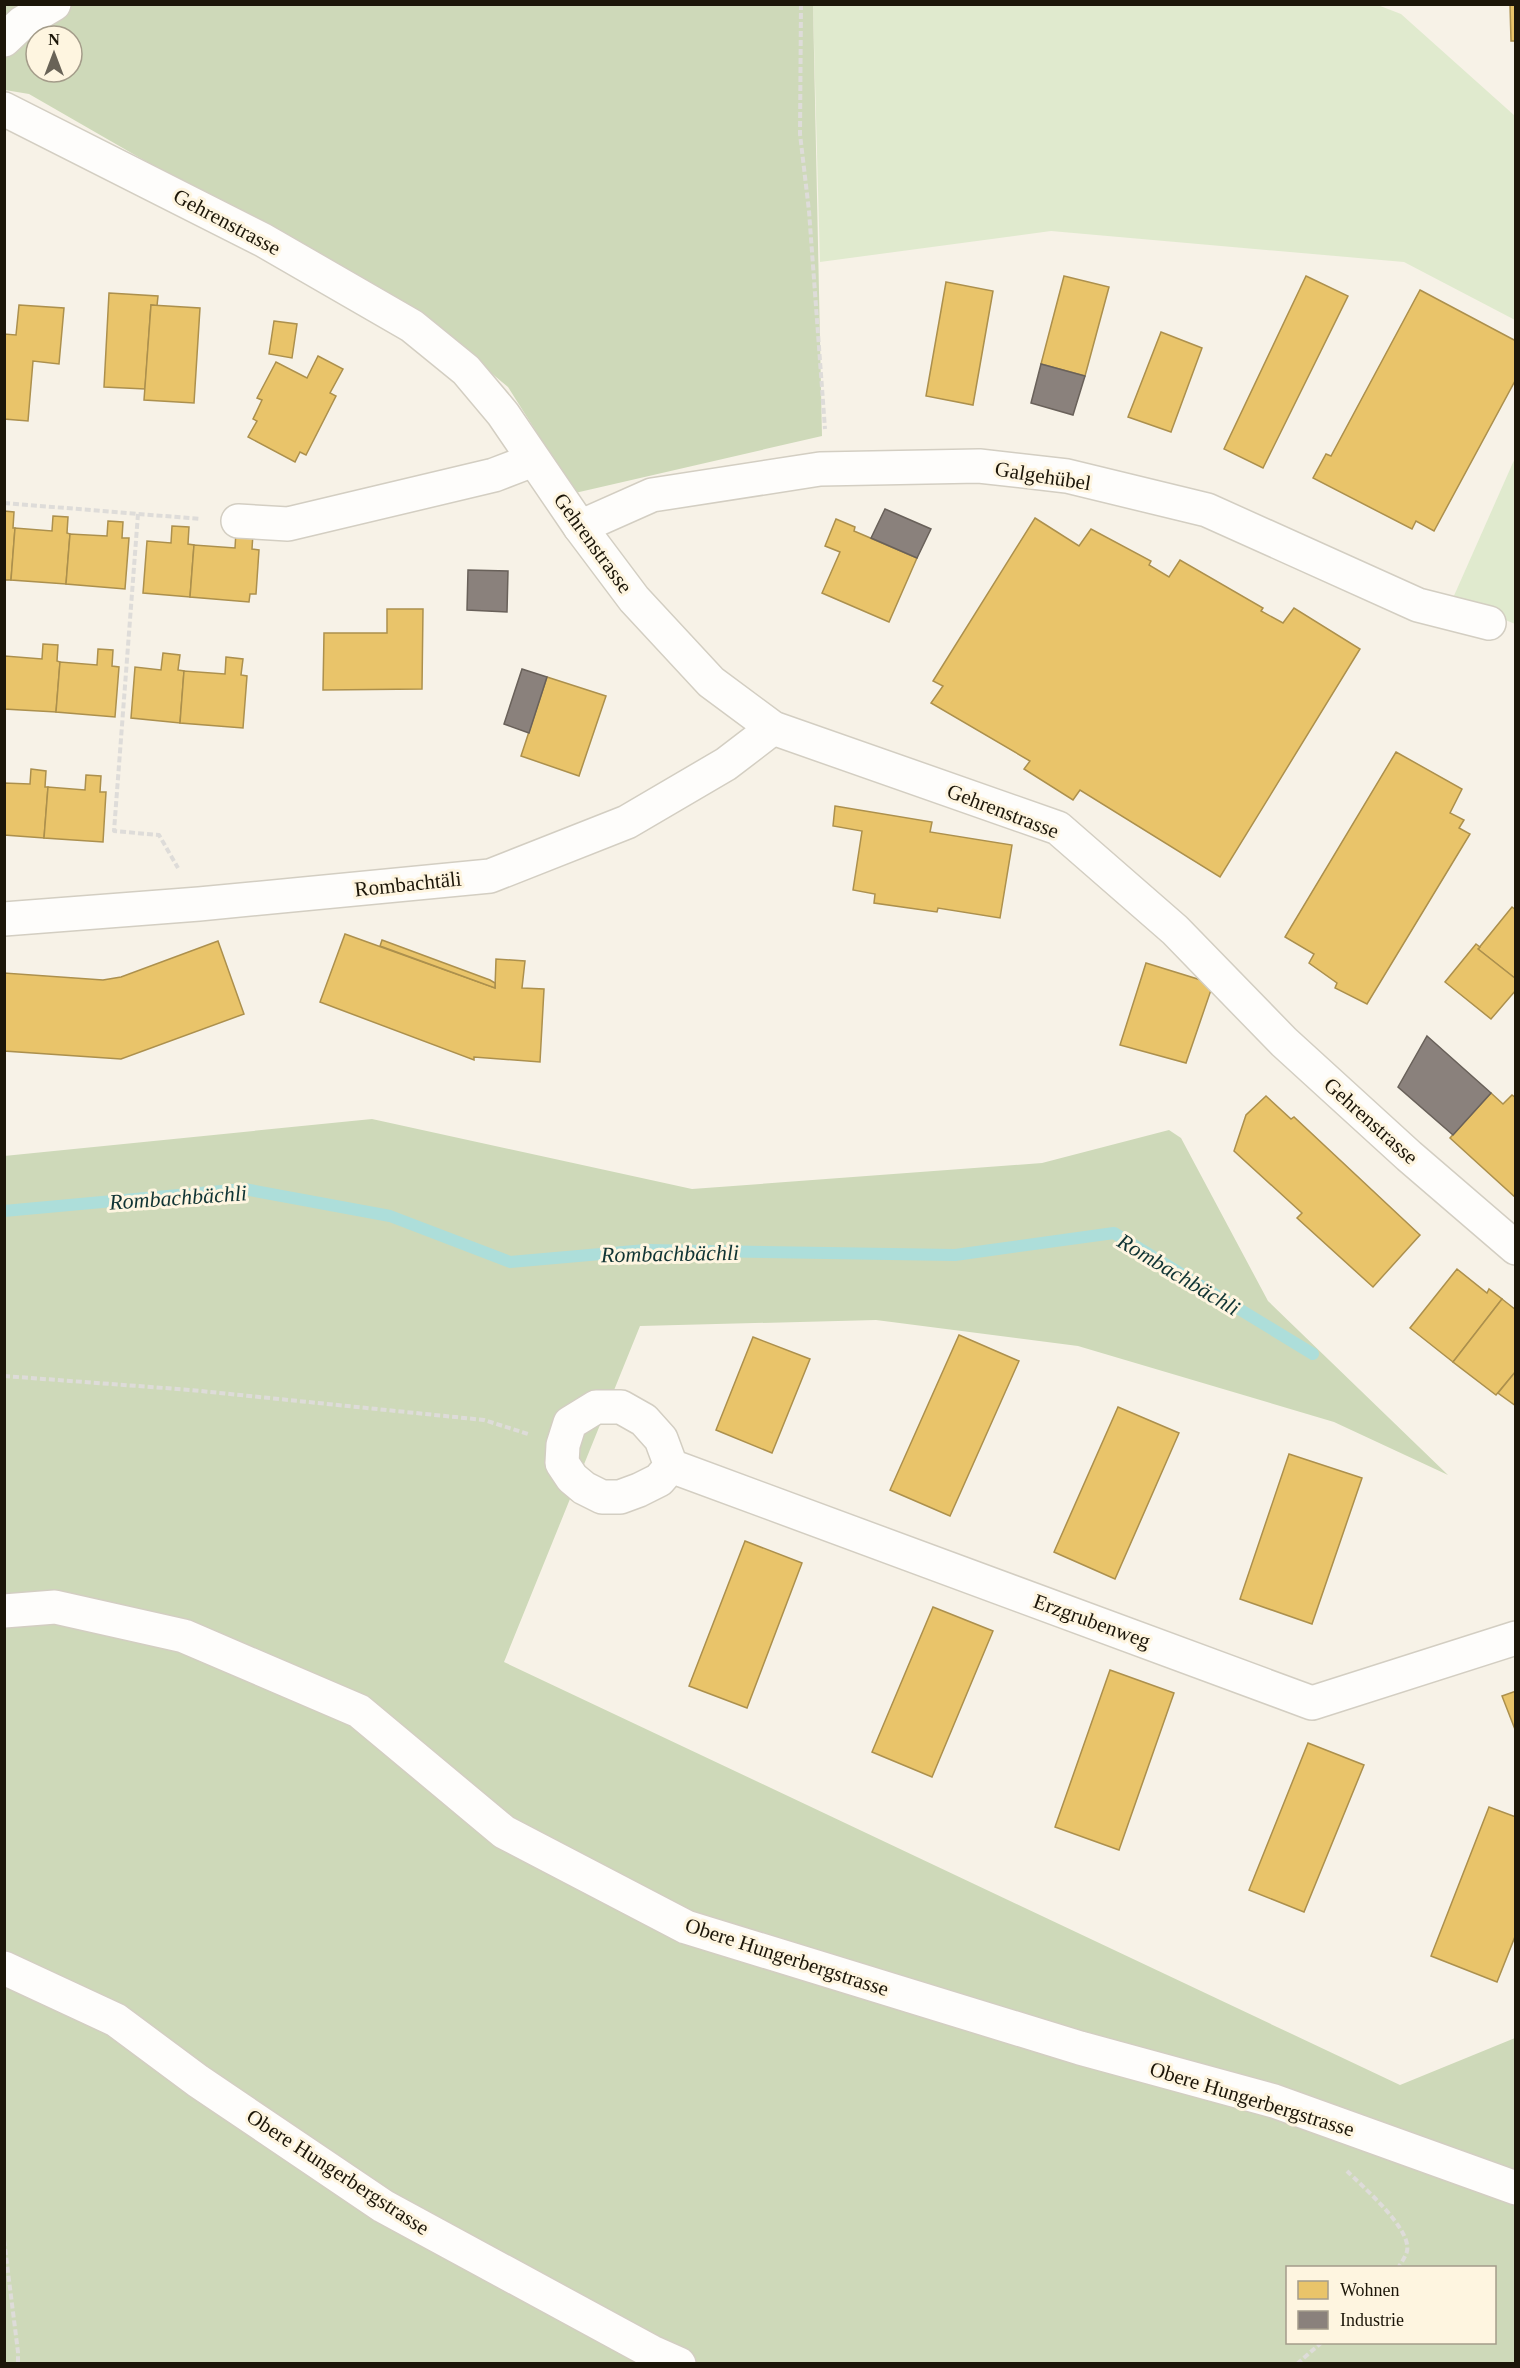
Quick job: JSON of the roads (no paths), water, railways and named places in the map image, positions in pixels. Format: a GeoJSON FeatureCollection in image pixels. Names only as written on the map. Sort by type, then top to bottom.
{"type":"FeatureCollection","features":[{"type":"Feature","properties":{"kind":"street"},"geometry":{"type":"LineString","coordinates":[[4,40],[22,23],[54,4]]}},
{"type":"Feature","properties":{"kind":"street","name":"Gehrenstrasse"},"geometry":{"type":"LineString","coordinates":[[4,109],[263,240],[412,326],[466,370],[503,414],[580,527],[633,599],[711,682],[773,728],[1058,828],[1175,930],[1292,1050],[1515,1248]]}},
{"type":"Feature","properties":{"kind":"street"},"geometry":{"type":"LineString","coordinates":[[238,522],[288,524],[494,476],[534,460]]}},
{"type":"Feature","properties":{"kind":"street","name":"Galgehübel"},"geometry":{"type":"LineString","coordinates":[[580,527],[652,495],[820,469],[979,466],[1067,476],[1207,510],[1418,605],[1490,623]]}},
{"type":"Feature","properties":{"kind":"street","name":"Rombachtäli"},"geometry":{"type":"LineString","coordinates":[[4,919],[199,904],[490,876],[627,822],[726,764],[773,728]]}},
{"type":"Feature","properties":{"kind":"street"},"geometry":{"type":"LineString","coordinates":[[596,1407],[621,1407],[644,1420],[661,1439],[672,1466],[659,1480],[639,1490],[620,1497],[602,1497],[584,1488],[572,1478],[562,1463],[563,1445],[570,1423],[596,1407]]}},
{"type":"Feature","properties":{"kind":"street","name":"Erzgrubenweg"},"geometry":{"type":"LineString","coordinates":[[672,1466],[1312,1703],[1515,1638]]}},
{"type":"Feature","properties":{"kind":"street","name":"Obere Hungerbergstrasse"},"geometry":{"type":"LineString","coordinates":[[4,1611],[55,1607],[184,1636],[359,1711],[504,1832],[686,1927],[1080,2048],[1275,2101],[1515,2188]]}},
{"type":"Feature","properties":{"kind":"street","name":"Obere Hungerbergstrasse"},"geometry":{"type":"LineString","coordinates":[[4,1968],[116,2020],[198,2081],[383,2206],[652,2352],[679,2364]]}},
{"type":"Feature","properties":{"kind":"waterway","name":"Rombachbächli"},"geometry":{"type":"LineString","coordinates":[[4,1211],[244,1189],[390,1216],[510,1262],[646,1250],[955,1255],[1114,1233],[1313,1354]]}}]}
